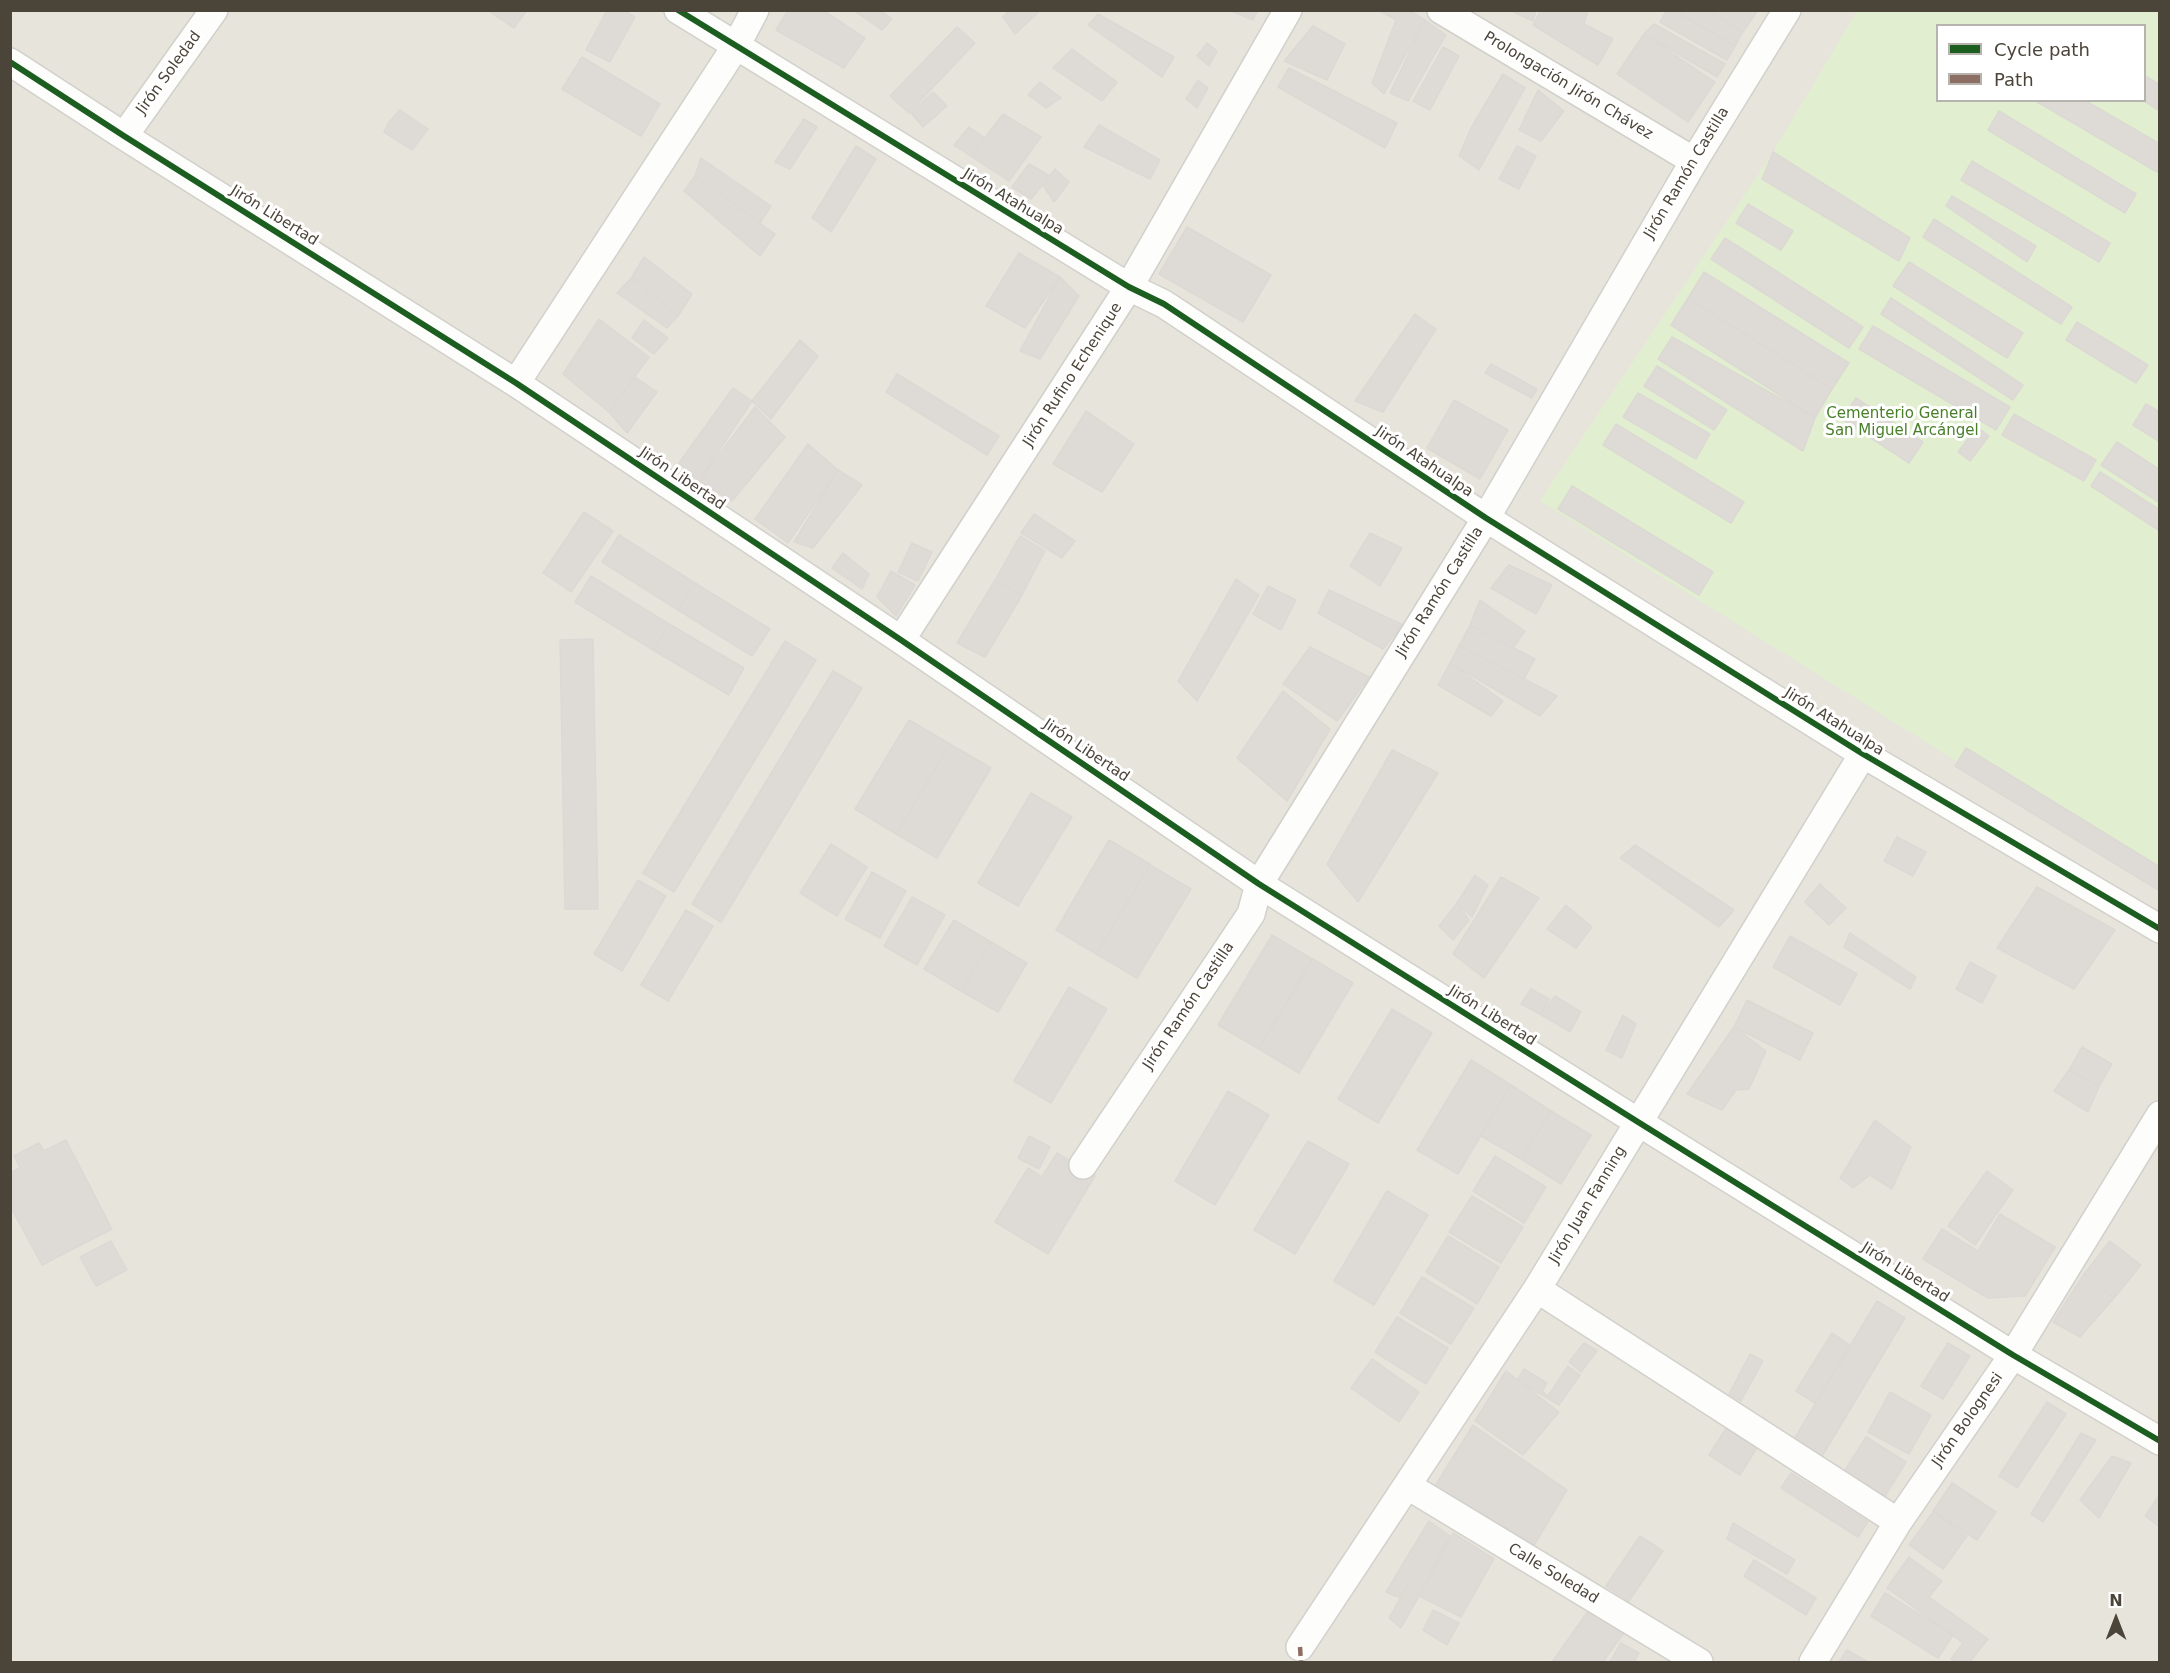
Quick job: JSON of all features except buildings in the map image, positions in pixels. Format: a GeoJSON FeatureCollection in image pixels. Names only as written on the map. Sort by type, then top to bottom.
{"type":"FeatureCollection","features":[{"type":"Feature","properties":{"kind":"street","name":"Jirón Soledad"},"geometry":{"type":"LineString","coordinates":[[124,136],[214,10]]}},
{"type":"Feature","properties":{"kind":"street","name":"Jirón Atahualpa"},"geometry":{"type":"LineString","coordinates":[[678,10],[1129,287],[1164,303],[1486,518],[1863,754],[2160,929]]}},
{"type":"Feature","properties":{"kind":"street"},"geometry":{"type":"LineString","coordinates":[[516,383],[736,46],[756,10]]}},
{"type":"Feature","properties":{"kind":"street","name":"Jirón Rufino Echenique"},"geometry":{"type":"LineString","coordinates":[[902,640],[1129,287],[1288,10]]}},
{"type":"Feature","properties":{"kind":"street","name":"Prolongación Jirón Chávez"},"geometry":{"type":"LineString","coordinates":[[1442,10],[1694,161]]}},
{"type":"Feature","properties":{"kind":"street","name":"Jirón Ramón Castilla"},"geometry":{"type":"LineString","coordinates":[[1083,1165],[1251,914],[1259,884],[1486,518],[1694,161],[1786,10]]}},
{"type":"Feature","properties":{"kind":"street","name":"Jirón Libertad"},"geometry":{"type":"LineString","coordinates":[[10,62],[516,383],[902,640],[1259,884],[2013,1355],[2160,1441]]}},
{"type":"Feature","properties":{"kind":"street","name":"Jirón Juan Fanning"},"geometry":{"type":"LineString","coordinates":[[1300,1647],[1537,1289],[1863,754]]}},
{"type":"Feature","properties":{"kind":"street","name":"Jirón Bolognesi"},"geometry":{"type":"LineString","coordinates":[[1813,1662],[1898,1522],[2013,1355],[2160,1115]]}},
{"type":"Feature","properties":{"kind":"street"},"geometry":{"type":"LineString","coordinates":[[1537,1289],[1898,1522]]}},
{"type":"Feature","properties":{"kind":"street","name":"Calle Soledad"},"geometry":{"type":"LineString","coordinates":[[1408,1486],[1699,1662]]}},
{"type":"Feature","properties":{"kind":"shaded area"},"geometry":{"type":"Polygon","coordinates":[[[11,11],[2159,11],[2159,1662],[11,1662],[11,11]]]}},
{"type":"Feature","properties":{"kind":"green space","name":"Cementerio General San Miguel Arcángel"},"geometry":{"type":"Polygon","coordinates":[[[1857,11],[2159,11],[2159,888],[1540,501],[1773,152],[1857,11]]]}},
{"type":"Feature","properties":{"kind":"marked path"},"geometry":{"type":"LineString","coordinates":[[1300,1647],[1301,1662]]}},
{"type":"Feature","properties":{"kind":"cycle path"},"geometry":{"type":"LineString","coordinates":[[678,10],[1129,287],[1164,304],[1486,518],[1863,754],[2160,929]]}},
{"type":"Feature","properties":{"kind":"cycle path"},"geometry":{"type":"LineString","coordinates":[[10,62],[516,383],[901,640],[1259,884],[2013,1355],[2160,1441]]}}]}
